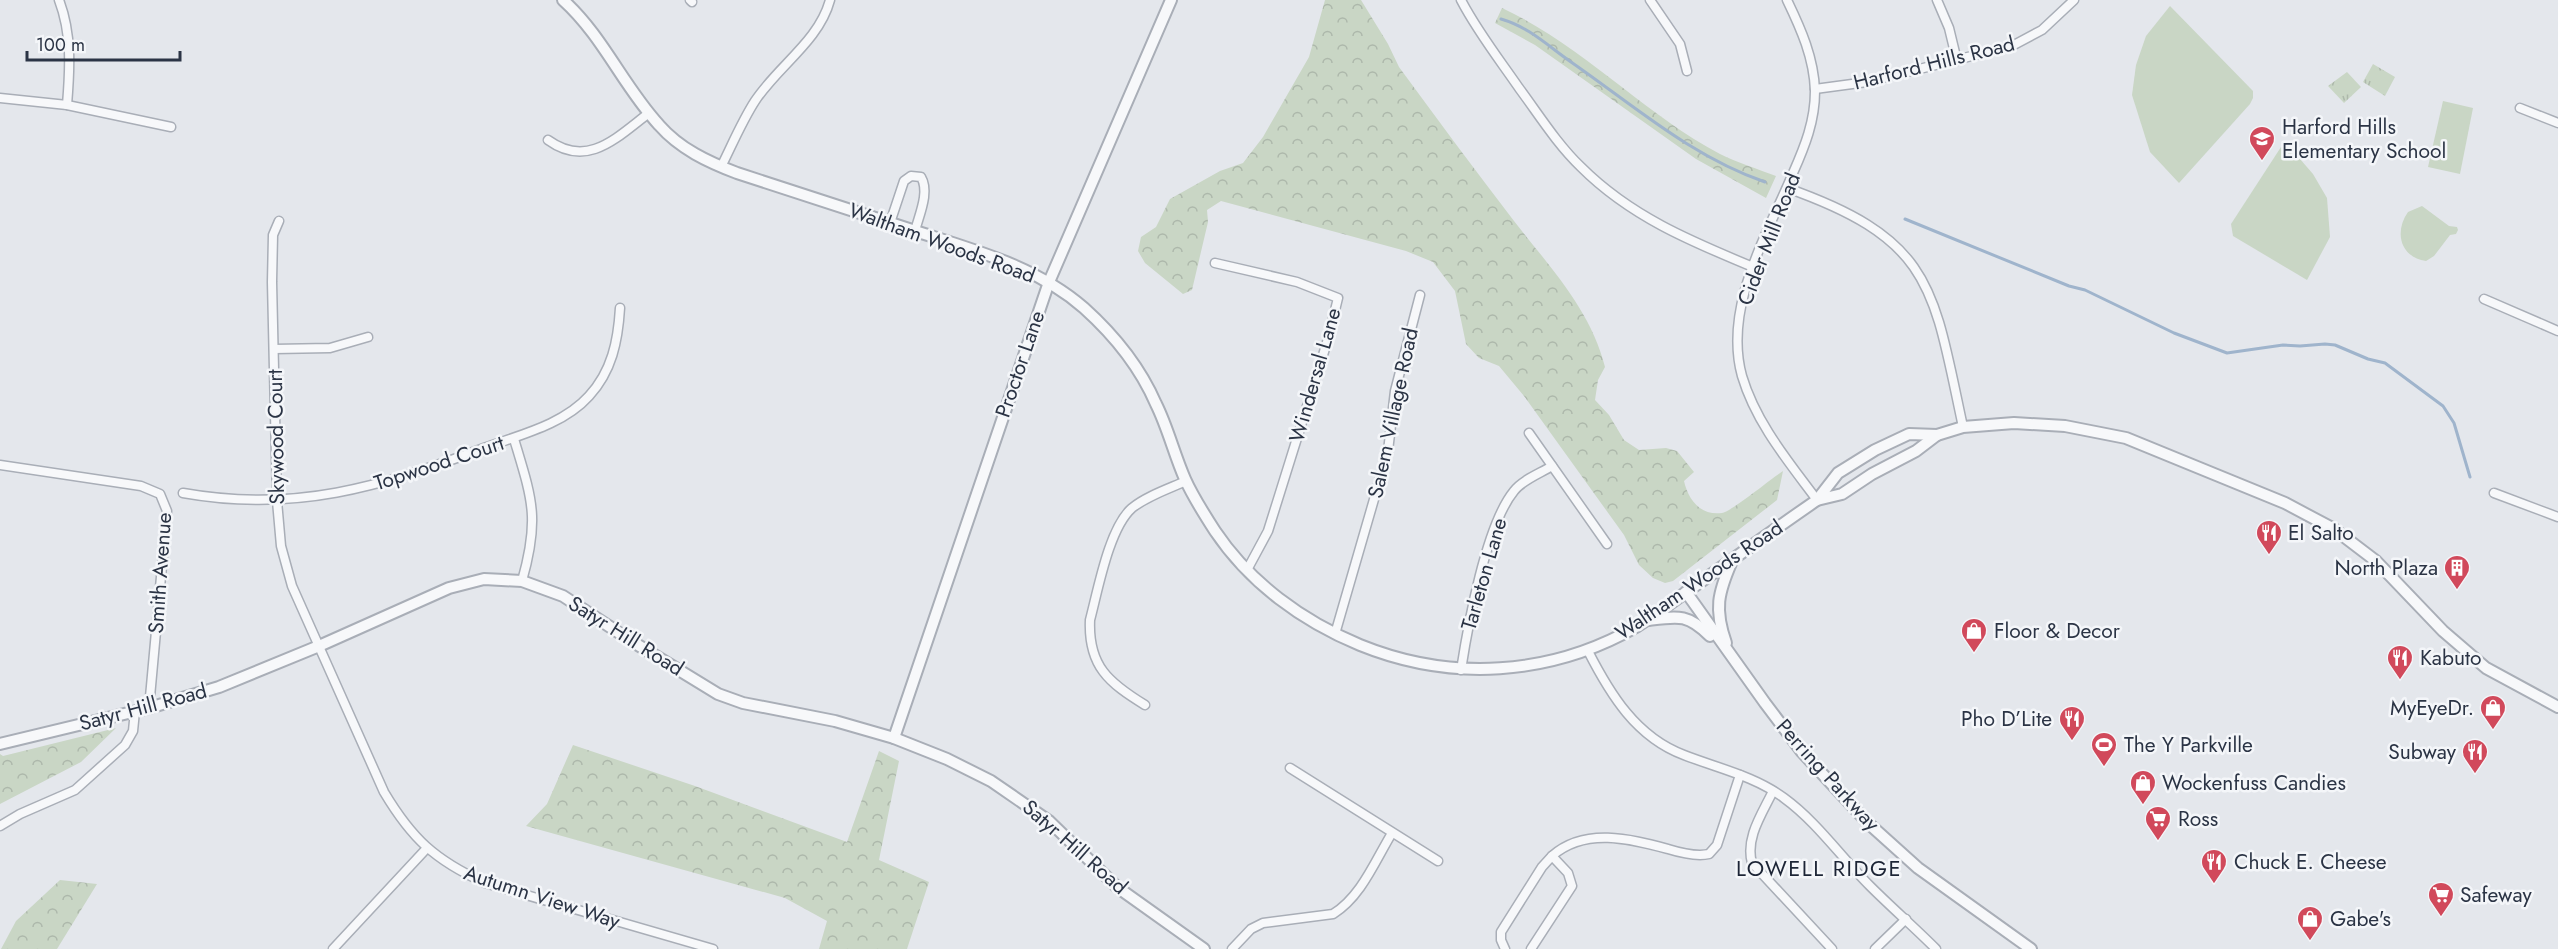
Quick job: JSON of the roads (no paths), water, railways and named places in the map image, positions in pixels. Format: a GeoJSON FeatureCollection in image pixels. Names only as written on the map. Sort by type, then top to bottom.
{"type":"FeatureCollection","features":[{"type":"Feature","properties":{"kind":"street"},"geometry":{"type":"LineString","coordinates":[[59,0],[66,18],[71,60],[67,105]]}},
{"type":"Feature","properties":{"kind":"street","name":"Waltham Woods Road"},"geometry":{"type":"LineString","coordinates":[[563,0],[600,42],[659,126],[687,150],[722,167],[1002,260],[1049,282],[1101,324],[1132,362],[1155,400],[1186,481],[1217,535],[1247,570],[1292,608],[1335,634],[1394,657],[1461,670],[1515,668],[1588,651],[1647,620],[1817,500],[1838,473],[1875,450],[1909,434],[1937,435],[1963,427],[2014,423],[2099,431],[2142,442],[2303,511],[2334,529],[2376,561],[2459,647],[2486,668],[2558,707]]}},
{"type":"Feature","properties":{"kind":"street"},"geometry":{"type":"LineString","coordinates":[[722,167],[756,100],[777,72],[814,33],[822,21],[830,0]]}},
{"type":"Feature","properties":{"kind":"street","name":"Proctor Lane"},"geometry":{"type":"LineString","coordinates":[[894,738],[1049,282],[1171,0]]}},
{"type":"Feature","properties":{"kind":"street"},"geometry":{"type":"LineString","coordinates":[[1461,0],[1481,34],[1550,130],[1592,178],[1642,216],[1685,239],[1753,267]]}},
{"type":"Feature","properties":{"kind":"street"},"geometry":{"type":"LineString","coordinates":[[1650,0],[1680,44],[1687,71]]}},
{"type":"Feature","properties":{"kind":"street","name":"Cider Mill Road"},"geometry":{"type":"LineString","coordinates":[[1787,0],[1807,47],[1815,89],[1811,126],[1753,267],[1742,300],[1737,351],[1742,374],[1758,416],[1817,500]]}},
{"type":"Feature","properties":{"kind":"street"},"geometry":{"type":"LineString","coordinates":[[1937,0],[1957,61]]}},
{"type":"Feature","properties":{"kind":"street","name":"Harford Hills Road"},"geometry":{"type":"LineString","coordinates":[[1815,89],[1867,82],[1994,52],[2029,38],[2058,18],[2074,0]]}},
{"type":"Feature","properties":{"kind":"street"},"geometry":{"type":"LineString","coordinates":[[0,98],[67,105],[171,127]]}},
{"type":"Feature","properties":{"kind":"street"},"geometry":{"type":"LineString","coordinates":[[2520,108],[2558,123]]}},
{"type":"Feature","properties":{"kind":"street"},"geometry":{"type":"LineString","coordinates":[[548,140],[561,149],[578,153],[589,152],[614,140],[649,113]]}},
{"type":"Feature","properties":{"kind":"street"},"geometry":{"type":"LineString","coordinates":[[890,223],[904,181],[911,176],[921,177],[925,184],[925,193],[915,231]]}},
{"type":"Feature","properties":{"kind":"street"},"geometry":{"type":"LineString","coordinates":[[1787,188],[1831,205],[1869,224],[1911,261],[1935,304],[1963,427]]}},
{"type":"Feature","properties":{"kind":"street","name":"Skywood Court"},"geometry":{"type":"LineString","coordinates":[[279,221],[272,243],[277,501],[285,566],[319,646]]}},
{"type":"Feature","properties":{"kind":"street","name":"Windersal Lane"},"geometry":{"type":"LineString","coordinates":[[1215,262],[1297,282],[1338,297],[1328,339],[1268,531],[1247,570]]}},
{"type":"Feature","properties":{"kind":"street","name":"Salem Village Road"},"geometry":{"type":"LineString","coordinates":[[1335,634],[1389,451],[1395,391],[1420,295]]}},
{"type":"Feature","properties":{"kind":"street"},"geometry":{"type":"LineString","coordinates":[[2484,299],[2558,331]]}},
{"type":"Feature","properties":{"kind":"street","name":"Topwood Court"},"geometry":{"type":"LineString","coordinates":[[183,493],[229,500],[277,501],[376,485],[514,438],[554,421],[589,396],[602,380],[614,354],[620,308]]}},
{"type":"Feature","properties":{"kind":"street"},"geometry":{"type":"LineString","coordinates":[[274,349],[330,348],[368,337]]}},
{"type":"Feature","properties":{"kind":"street"},"geometry":{"type":"LineString","coordinates":[[1528,433],[1607,544]]}},
{"type":"Feature","properties":{"kind":"street","name":"Waltham Woods Road"},"geometry":{"type":"LineString","coordinates":[[1817,500],[1842,494],[1872,474],[1916,451],[1937,435]]}},
{"type":"Feature","properties":{"kind":"street"},"geometry":{"type":"LineString","coordinates":[[514,438],[532,501],[534,518],[531,548],[522,581]]}},
{"type":"Feature","properties":{"kind":"street","name":"Smith Avenue"},"geometry":{"type":"LineString","coordinates":[[0,465],[141,486],[160,494],[167,511],[149,708]]}},
{"type":"Feature","properties":{"kind":"street","name":"Tarleton Lane"},"geometry":{"type":"LineString","coordinates":[[1461,670],[1470,618],[1502,508],[1515,488],[1552,466]]}},
{"type":"Feature","properties":{"kind":"street"},"geometry":{"type":"LineString","coordinates":[[1145,705],[1117,688],[1097,665],[1089,633],[1090,620],[1114,535],[1121,521],[1132,508],[1186,481]]}},
{"type":"Feature","properties":{"kind":"street"},"geometry":{"type":"LineString","coordinates":[[2494,493],[2558,517]]}},
{"type":"Feature","properties":{"kind":"street"},"geometry":{"type":"LineString","coordinates":[[1730,655],[1722,633],[1717,603],[1733,558]]}},
{"type":"Feature","properties":{"kind":"street","name":"Satyr Hill Road"},"geometry":{"type":"LineString","coordinates":[[0,744],[149,708],[219,687],[319,646],[449,588],[484,579],[522,581],[563,596],[718,694],[752,705],[835,721],[894,738],[968,769],[1016,796],[1070,840],[1117,886],[1204,949]]}},
{"type":"Feature","properties":{"kind":"street","name":"Perring Parkway"},"geometry":{"type":"LineString","coordinates":[[1686,592],[1802,752],[1868,823],[1918,868],[2031,949]]}},
{"type":"Feature","properties":{"kind":"street"},"geometry":{"type":"LineString","coordinates":[[1647,620],[1674,616],[1690,619],[1730,655]]}},
{"type":"Feature","properties":{"kind":"street","name":"Autumn View Way"},"geometry":{"type":"LineString","coordinates":[[319,646],[384,792],[402,821],[427,848],[455,869],[485,883],[713,949]]}},
{"type":"Feature","properties":{"kind":"street"},"geometry":{"type":"LineString","coordinates":[[1588,651],[1610,691],[1638,727],[1673,751],[1740,775],[1786,800],[1811,822],[1870,886],[1936,949]]}},
{"type":"Feature","properties":{"kind":"street"},"geometry":{"type":"LineString","coordinates":[[0,826],[20,814],[75,790],[125,745],[133,731],[135,711]]}},
{"type":"Feature","properties":{"kind":"street"},"geometry":{"type":"LineString","coordinates":[[1290,768],[1438,861]]}},
{"type":"Feature","properties":{"kind":"street"},"geometry":{"type":"LineString","coordinates":[[1505,949],[1501,940],[1501,932],[1542,867],[1566,845],[1603,837],[1637,841],[1698,855],[1710,854],[1717,845],[1740,775]]}},
{"type":"Feature","properties":{"kind":"street"},"geometry":{"type":"LineString","coordinates":[[1773,791],[1750,842],[1749,853],[1752,863],[1832,949]]}},
{"type":"Feature","properties":{"kind":"street"},"geometry":{"type":"LineString","coordinates":[[1232,949],[1251,929],[1263,923],[1333,914],[1342,908],[1352,899],[1392,833]]}},
{"type":"Feature","properties":{"kind":"street"},"geometry":{"type":"LineString","coordinates":[[333,949],[427,848]]}},
{"type":"Feature","properties":{"kind":"street"},"geometry":{"type":"LineString","coordinates":[[1531,949],[1572,886],[1568,873],[1552,856]]}},
{"type":"Feature","properties":{"kind":"street"},"geometry":{"type":"LineString","coordinates":[[1875,949],[1906,919]]}},
{"type":"Feature","properties":{"kind":"waterway"},"geometry":{"type":"LineString","coordinates":[[1501,19],[1521,27],[1538,38],[1688,144],[1713,159],[1765,182]]}},
{"type":"Feature","properties":{"kind":"waterway"},"geometry":{"type":"LineString","coordinates":[[1905,219],[2069,286],[2085,290],[2174,333],[2227,353],[2283,345],[2325,344],[2335,345],[2368,359],[2385,363],[2443,406],[2454,423],[2470,477]]}},
{"type":"Feature","properties":{"kind":"place","name":"Harford Hills Elementary School"},"geometry":{"type":"Point","coordinates":[2262,162]}},
{"type":"Feature","properties":{"kind":"place","name":"El Salto"},"geometry":{"type":"Point","coordinates":[2269,556]}},
{"type":"Feature","properties":{"kind":"place","name":"North Plaza"},"geometry":{"type":"Point","coordinates":[2457,591]}},
{"type":"Feature","properties":{"kind":"place","name":"Floor & Decor"},"geometry":{"type":"Point","coordinates":[1974,654]}},
{"type":"Feature","properties":{"kind":"place","name":"Kabuto"},"geometry":{"type":"Point","coordinates":[2400,681]}},
{"type":"Feature","properties":{"kind":"place","name":"MyEyeDr."},"geometry":{"type":"Point","coordinates":[2493,731]}},
{"type":"Feature","properties":{"kind":"place","name":"Pho D’Lite"},"geometry":{"type":"Point","coordinates":[2072,742]}},
{"type":"Feature","properties":{"kind":"place","name":"The Y Parkville"},"geometry":{"type":"Point","coordinates":[2104,768]}},
{"type":"Feature","properties":{"kind":"place","name":"Subway"},"geometry":{"type":"Point","coordinates":[2475,775]}},
{"type":"Feature","properties":{"kind":"place","name":"Wockenfuss Candies"},"geometry":{"type":"Point","coordinates":[2143,806]}},
{"type":"Feature","properties":{"kind":"place","name":"Ross"},"geometry":{"type":"Point","coordinates":[2158,842]}},
{"type":"Feature","properties":{"kind":"place","name":"Chuck E. Cheese"},"geometry":{"type":"Point","coordinates":[2214,885]}},
{"type":"Feature","properties":{"kind":"place","name":"Safeway"},"geometry":{"type":"Point","coordinates":[2441,918]}},
{"type":"Feature","properties":{"kind":"place","name":"Gabe's"},"geometry":{"type":"Point","coordinates":[2310,942]}},
{"type":"Feature","properties":{"kind":"district","name":"LOWELL RIDGE"},"geometry":{"type":"Point","coordinates":[1819,868]}}]}
